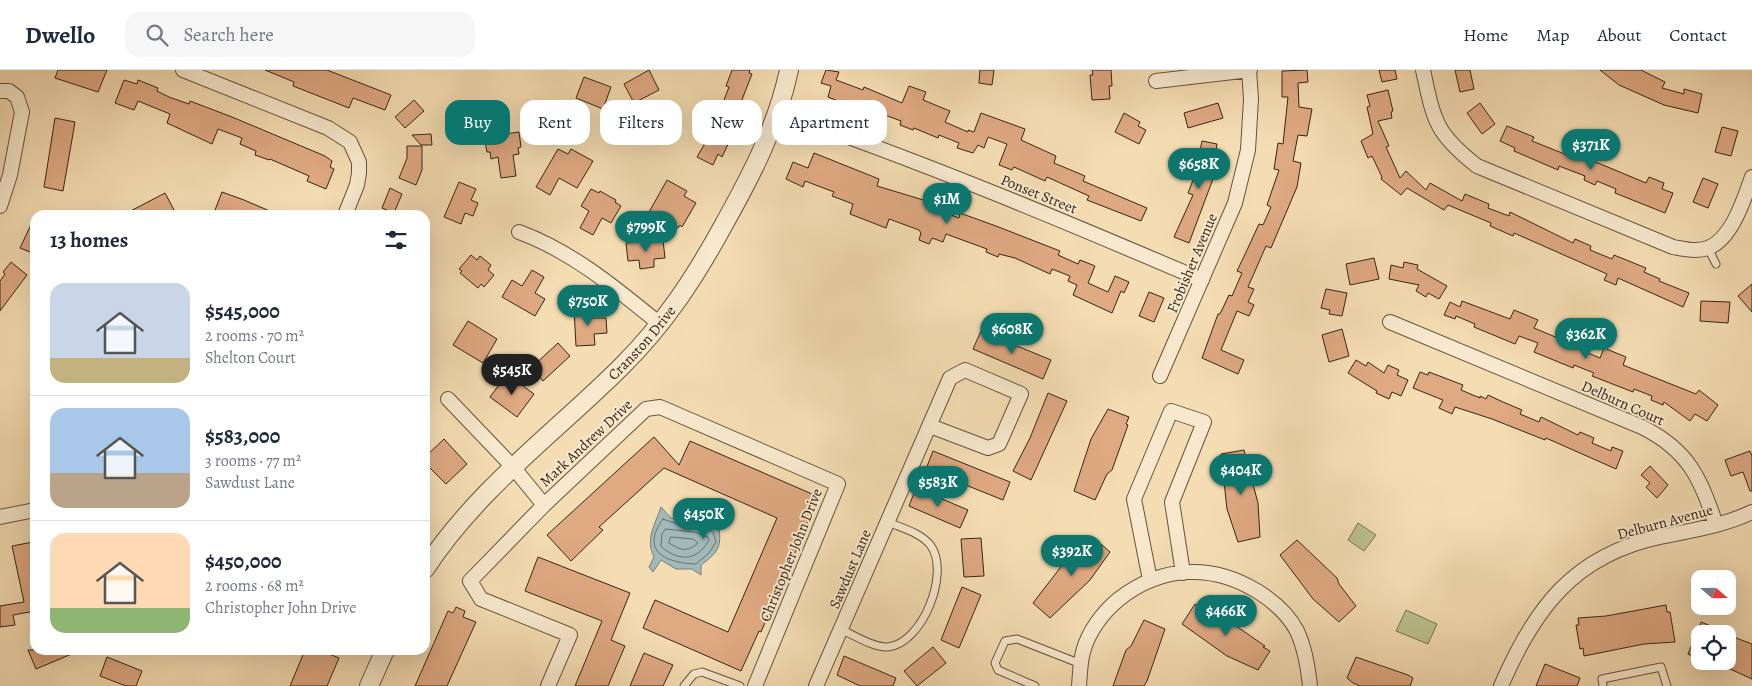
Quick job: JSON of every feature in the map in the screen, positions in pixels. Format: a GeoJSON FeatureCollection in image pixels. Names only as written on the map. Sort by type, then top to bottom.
{"type":"FeatureCollection","features":[{"type":"Feature","properties":{"kind":"street"},"geometry":{"type":"LineString","coordinates":[[183,70],[328,128],[350,142],[359,162],[357,185],[347,210]]}},
{"type":"Feature","properties":{"kind":"street","name":"Cranston Drive"},"geometry":{"type":"LineString","coordinates":[[781,100],[789,70]]}},
{"type":"Feature","properties":{"kind":"street"},"geometry":{"type":"LineString","coordinates":[[1156,81],[1250,70]]}},
{"type":"Feature","properties":{"kind":"street","name":"Frobisher Avenue"},"geometry":{"type":"LineString","coordinates":[[1160,376],[1235,203],[1245,164],[1250,130],[1250,70]]}},
{"type":"Feature","properties":{"kind":"street"},"geometry":{"type":"LineString","coordinates":[[1423,70],[1436,123],[1454,148],[1477,166],[1673,247],[1690,250],[1708,248],[1722,238],[1732,224],[1752,177]]}},
{"type":"Feature","properties":{"kind":"street"},"geometry":{"type":"LineString","coordinates":[[0,91],[9,91],[17,97],[22,112],[10,175],[0,206]]}},
{"type":"Feature","properties":{"kind":"street","name":"Cranston Drive"},"geometry":{"type":"LineString","coordinates":[[430,562],[457,525],[513,467],[614,374],[661,325],[689,285],[730,214],[756,167],[772,127]]}},
{"type":"Feature","properties":{"kind":"street","name":"Ponset Street"},"geometry":{"type":"LineString","coordinates":[[869,145],[1092,233],[1202,280]]}},
{"type":"Feature","properties":{"kind":"street"},"geometry":{"type":"LineString","coordinates":[[519,232],[536,238],[589,268],[661,325]]}},
{"type":"Feature","properties":{"kind":"street","name":"Delburn Court"},"geometry":{"type":"LineString","coordinates":[[1390,322],[1663,437],[1677,449],[1699,478],[1716,525]]}},
{"type":"Feature","properties":{"kind":"street","name":"Sawdust Lane"},"geometry":{"type":"LineString","coordinates":[[816,686],[842,630],[950,378],[965,370],[1021,394],[999,444],[988,448],[930,426]]}},
{"type":"Feature","properties":{"kind":"street","name":"Mark Andrew Drive"},"geometry":{"type":"LineString","coordinates":[[448,399],[513,467],[544,505]]}},
{"type":"Feature","properties":{"kind":"street","name":"Mark Andrew Drive"},"geometry":{"type":"LineString","coordinates":[[548,686],[570,635],[481,599],[470,581],[544,505],[646,409],[652,407]]}},
{"type":"Feature","properties":{"kind":"street","name":"Christopher John Drive"},"geometry":{"type":"LineString","coordinates":[[652,407],[660,407],[838,484],[755,686]]}},
{"type":"Feature","properties":{"kind":"street"},"geometry":{"type":"LineString","coordinates":[[1150,580],[1134,499],[1171,410],[1204,422],[1172,502],[1183,573]]}},
{"type":"Feature","properties":{"kind":"street"},"geometry":{"type":"LineString","coordinates":[[0,517],[30,511]]}},
{"type":"Feature","properties":{"kind":"street","name":"Delburn Avenue"},"geometry":{"type":"LineString","coordinates":[[1501,686],[1518,647],[1532,622],[1548,602],[1591,564],[1640,542],[1716,525],[1752,512]]}},
{"type":"Feature","properties":{"kind":"street"},"geometry":{"type":"LineString","coordinates":[[1079,686],[1083,651],[1091,633],[1102,617],[1128,593],[1150,580],[1167,574],[1216,573],[1248,586],[1276,604],[1296,630],[1306,657],[1310,686]]}},
{"type":"Feature","properties":{"kind":"street"},"geometry":{"type":"LineString","coordinates":[[370,686],[383,655]]}},
{"type":"Feature","properties":{"kind":"lane"},"geometry":{"type":"LineString","coordinates":[[1708,248],[1716,264]]}},
{"type":"Feature","properties":{"kind":"lane","name":"Sawdust Lane"},"geometry":{"type":"LineString","coordinates":[[842,630],[882,647],[890,646],[908,637],[917,628],[929,605],[937,579],[938,567],[931,546],[923,538],[888,522]]}},
{"type":"Feature","properties":{"kind":"lane"},"geometry":{"type":"LineString","coordinates":[[1035,686],[998,670],[995,663],[1005,641],[1017,639],[1081,664]]}},
{"type":"Feature","properties":{"kind":"lane"},"geometry":{"type":"LineString","coordinates":[[1603,686],[1602,679],[1661,667],[1667,686]]}},
{"type":"Feature","properties":{"kind":"lane"},"geometry":{"type":"LineString","coordinates":[[684,686],[694,674],[702,672],[722,683],[740,686]]}},
{"type":"Feature","properties":{"kind":"green space"},"geometry":{"type":"Polygon","coordinates":[[[1358,523],[1376,535],[1364,551],[1348,540],[1358,523]]]}},
{"type":"Feature","properties":{"kind":"green space"},"geometry":{"type":"Polygon","coordinates":[[[1406,610],[1437,624],[1428,644],[1396,631],[1406,610]]]}},
{"type":"Feature","properties":{"kind":"water"},"geometry":{"type":"Polygon","coordinates":[[[661,507],[671,518],[697,521],[719,529],[719,546],[714,554],[701,565],[701,575],[692,569],[676,569],[661,560],[653,572],[649,567],[654,557],[650,544],[652,532],[661,507]]]}},
{"type":"Feature","properties":{"kind":"building"},"geometry":{"type":"Polygon","coordinates":[[[58,70],[107,70],[98,92],[55,78],[58,70]]]}},
{"type":"Feature","properties":{"kind":"building"},"geometry":{"type":"Polygon","coordinates":[[[265,70],[327,70],[391,95],[385,110],[353,98],[349,108],[293,86],[294,82],[265,70]]]}},
{"type":"Feature","properties":{"kind":"building"},"geometry":{"type":"Polygon","coordinates":[[[649,70],[659,90],[640,100],[632,100],[624,84],[649,70]]]}},
{"type":"Feature","properties":{"kind":"building"},"geometry":{"type":"Polygon","coordinates":[[[732,70],[750,70],[749,73],[752,74],[742,100],[724,100],[729,87],[726,86],[732,70]]]}},
{"type":"Feature","properties":{"kind":"building"},"geometry":{"type":"Polygon","coordinates":[[[826,70],[839,72],[836,80],[863,90],[864,87],[902,103],[909,86],[926,92],[923,100],[950,111],[945,122],[968,132],[968,130],[974,132],[981,113],[1025,129],[1021,140],[1056,156],[1054,163],[1085,176],[1083,181],[1147,208],[1141,221],[1087,200],[1089,196],[1047,177],[1045,181],[1014,167],[1012,170],[999,165],[1007,144],[988,137],[984,148],[978,145],[973,153],[957,148],[959,143],[939,135],[938,138],[914,128],[913,130],[900,125],[901,121],[887,116],[887,100],[836,100],[828,97],[831,86],[821,83],[826,70]]]}},
{"type":"Feature","properties":{"kind":"building"},"geometry":{"type":"Polygon","coordinates":[[[980,70],[994,70],[992,85],[979,83],[980,70]]]}},
{"type":"Feature","properties":{"kind":"building"},"geometry":{"type":"Polygon","coordinates":[[[1092,70],[1111,70],[1112,86],[1109,86],[1110,99],[1092,100],[1090,75],[1093,75],[1092,70]]]}},
{"type":"Feature","properties":{"kind":"building"},"geometry":{"type":"Polygon","coordinates":[[[1307,70],[1308,82],[1298,83],[1299,107],[1312,109],[1307,136],[1298,135],[1293,161],[1301,163],[1297,187],[1271,248],[1266,246],[1248,287],[1254,289],[1248,302],[1254,305],[1249,316],[1237,311],[1221,350],[1244,360],[1238,374],[1202,358],[1218,314],[1220,314],[1229,295],[1232,296],[1242,273],[1237,271],[1259,224],[1263,225],[1271,207],[1267,205],[1279,170],[1274,169],[1278,143],[1283,144],[1288,97],[1282,97],[1282,71],[1307,70]]]}},
{"type":"Feature","properties":{"kind":"building"},"geometry":{"type":"Polygon","coordinates":[[[1379,70],[1395,70],[1397,79],[1382,82],[1379,70]]]}},
{"type":"Feature","properties":{"kind":"building"},"geometry":{"type":"Polygon","coordinates":[[[1455,70],[1470,70],[1474,89],[1460,92],[1455,70]]]}},
{"type":"Feature","properties":{"kind":"building"},"geometry":{"type":"Polygon","coordinates":[[[1600,70],[1641,70],[1665,82],[1662,88],[1684,94],[1684,89],[1702,94],[1698,113],[1664,105],[1619,85],[1600,70]]]}},
{"type":"Feature","properties":{"kind":"building"},"geometry":{"type":"Polygon","coordinates":[[[584,77],[611,87],[606,100],[600,100],[600,108],[590,104],[590,100],[576,98],[584,77]]]}},
{"type":"Feature","properties":{"kind":"building"},"geometry":{"type":"Polygon","coordinates":[[[124,80],[137,84],[138,80],[158,88],[157,91],[169,97],[189,104],[190,101],[325,156],[332,161],[330,167],[334,169],[326,189],[307,181],[309,176],[270,159],[255,155],[256,151],[240,144],[242,138],[218,129],[212,144],[167,123],[170,114],[138,101],[134,110],[115,103],[124,80]]]}},
{"type":"Feature","properties":{"kind":"building"},"geometry":{"type":"Polygon","coordinates":[[[1388,90],[1393,111],[1391,112],[1392,118],[1378,121],[1389,146],[1386,147],[1400,178],[1406,171],[1426,190],[1430,183],[1462,201],[1465,194],[1489,204],[1488,208],[1509,216],[1510,212],[1573,243],[1575,239],[1591,246],[1590,250],[1612,259],[1614,255],[1646,268],[1644,272],[1660,279],[1659,281],[1689,293],[1683,307],[1618,278],[1616,285],[1604,280],[1607,274],[1514,233],[1513,236],[1490,226],[1491,223],[1448,205],[1444,210],[1407,188],[1401,195],[1381,179],[1382,177],[1372,156],[1368,158],[1361,141],[1373,134],[1367,107],[1370,106],[1367,95],[1388,90]]]}},
{"type":"Feature","properties":{"kind":"building"},"geometry":{"type":"Polygon","coordinates":[[[414,100],[424,111],[405,128],[395,117],[414,100]]]}},
{"type":"Feature","properties":{"kind":"building"},"geometry":{"type":"Polygon","coordinates":[[[1218,103],[1223,118],[1188,128],[1184,113],[1218,103]]]}},
{"type":"Feature","properties":{"kind":"building"},"geometry":{"type":"Polygon","coordinates":[[[1480,103],[1495,124],[1482,134],[1467,113],[1480,103]]]}},
{"type":"Feature","properties":{"kind":"building"},"geometry":{"type":"Polygon","coordinates":[[[1124,113],[1140,122],[1138,126],[1146,130],[1139,144],[1115,132],[1124,113]]]}},
{"type":"Feature","properties":{"kind":"building"},"geometry":{"type":"Polygon","coordinates":[[[55,118],[75,122],[63,191],[44,187],[55,118]]]}},
{"type":"Feature","properties":{"kind":"building"},"geometry":{"type":"Polygon","coordinates":[[[1507,126],[1534,137],[1532,141],[1577,159],[1579,155],[1646,183],[1649,177],[1664,183],[1662,189],[1673,193],[1665,213],[1615,193],[1616,189],[1597,181],[1595,185],[1584,180],[1585,176],[1559,166],[1558,170],[1514,151],[1515,148],[1500,141],[1507,126]]]}},
{"type":"Feature","properties":{"kind":"building"},"geometry":{"type":"Polygon","coordinates":[[[1722,127],[1738,131],[1731,156],[1715,152],[1722,127]]]}},
{"type":"Feature","properties":{"kind":"building"},"geometry":{"type":"Polygon","coordinates":[[[519,132],[521,147],[518,148],[519,154],[513,155],[516,176],[501,178],[498,157],[491,159],[490,152],[487,152],[486,145],[510,145],[510,133],[519,132]]]}},
{"type":"Feature","properties":{"kind":"building"},"geometry":{"type":"Polygon","coordinates":[[[431,134],[432,145],[421,145],[412,135],[431,134]]]}},
{"type":"Feature","properties":{"kind":"building"},"geometry":{"type":"Polygon","coordinates":[[[1202,141],[1217,144],[1216,151],[1219,152],[1216,171],[1189,243],[1174,237],[1193,195],[1188,193],[1195,175],[1202,141]]]}},
{"type":"Feature","properties":{"kind":"building"},"geometry":{"type":"Polygon","coordinates":[[[704,145],[728,145],[722,157],[718,154],[713,165],[697,157],[704,145]]]}},
{"type":"Feature","properties":{"kind":"building"},"geometry":{"type":"Polygon","coordinates":[[[407,146],[422,146],[422,170],[416,185],[399,178],[407,158],[407,146]]]}},
{"type":"Feature","properties":{"kind":"building"},"geometry":{"type":"Polygon","coordinates":[[[558,149],[568,154],[571,149],[593,161],[577,188],[559,178],[550,195],[536,187],[558,149]]]}},
{"type":"Feature","properties":{"kind":"building"},"geometry":{"type":"Polygon","coordinates":[[[814,153],[879,179],[877,186],[930,202],[940,206],[938,210],[959,218],[960,213],[996,226],[1060,251],[1058,255],[1078,264],[1080,260],[1095,266],[1088,283],[1108,292],[1115,276],[1129,282],[1124,293],[1121,291],[1112,313],[1073,295],[1077,285],[1068,281],[1070,276],[1052,269],[1050,274],[1015,258],[999,254],[998,257],[986,252],[987,249],[946,234],[943,242],[932,238],[929,244],[919,240],[921,233],[919,230],[889,219],[886,228],[850,214],[853,204],[832,196],[834,192],[805,181],[803,187],[786,179],[793,162],[808,168],[814,153]]]}},
{"type":"Feature","properties":{"kind":"building"},"geometry":{"type":"Polygon","coordinates":[[[1703,178],[1718,184],[1708,208],[1693,202],[1703,178]]]}},
{"type":"Feature","properties":{"kind":"building"},"geometry":{"type":"Polygon","coordinates":[[[667,180],[687,191],[684,196],[696,203],[682,227],[680,225],[678,228],[649,212],[667,180]]]}},
{"type":"Feature","properties":{"kind":"building"},"geometry":{"type":"Polygon","coordinates":[[[459,182],[476,189],[471,200],[478,203],[473,216],[465,213],[461,224],[444,217],[459,182]]]}},
{"type":"Feature","properties":{"kind":"building"},"geometry":{"type":"Polygon","coordinates":[[[390,188],[402,194],[395,210],[382,208],[390,188]]]}},
{"type":"Feature","properties":{"kind":"building"},"geometry":{"type":"Polygon","coordinates":[[[591,189],[599,193],[600,191],[616,200],[615,202],[621,206],[611,223],[602,218],[593,235],[580,228],[589,211],[581,206],[591,189]]]}},
{"type":"Feature","properties":{"kind":"building"},"geometry":{"type":"Polygon","coordinates":[[[222,192],[267,210],[215,210],[222,192]]]}},
{"type":"Feature","properties":{"kind":"building"},"geometry":{"type":"Polygon","coordinates":[[[165,193],[174,210],[133,210],[165,193]]]}},
{"type":"Feature","properties":{"kind":"building"},"geometry":{"type":"Polygon","coordinates":[[[30,227],[30,252],[20,248],[30,227]]]}},
{"type":"Feature","properties":{"kind":"building"},"geometry":{"type":"Polygon","coordinates":[[[663,240],[665,258],[654,259],[654,267],[640,269],[639,260],[628,261],[626,243],[663,240]]]}},
{"type":"Feature","properties":{"kind":"building"},"geometry":{"type":"Polygon","coordinates":[[[471,255],[477,260],[480,256],[491,265],[488,270],[494,275],[484,287],[481,284],[478,288],[460,273],[462,271],[459,269],[471,255]]]}},
{"type":"Feature","properties":{"kind":"building"},"geometry":{"type":"Polygon","coordinates":[[[1374,258],[1379,279],[1350,285],[1346,264],[1374,258]]]}},
{"type":"Feature","properties":{"kind":"building"},"geometry":{"type":"Polygon","coordinates":[[[11,262],[27,275],[0,311],[0,281],[5,274],[3,272],[11,262]]]}},
{"type":"Feature","properties":{"kind":"building"},"geometry":{"type":"Polygon","coordinates":[[[1404,262],[1418,265],[1417,269],[1447,286],[1439,299],[1428,293],[1426,297],[1416,291],[1419,285],[1389,279],[1391,265],[1403,268],[1404,262]]]}},
{"type":"Feature","properties":{"kind":"building"},"geometry":{"type":"Polygon","coordinates":[[[532,270],[544,277],[535,293],[545,299],[535,316],[502,297],[512,280],[522,286],[532,270]]]}},
{"type":"Feature","properties":{"kind":"building"},"geometry":{"type":"Polygon","coordinates":[[[1752,284],[1752,312],[1738,296],[1752,284]]]}},
{"type":"Feature","properties":{"kind":"building"},"geometry":{"type":"Polygon","coordinates":[[[1326,289],[1347,293],[1342,316],[1329,314],[1330,310],[1321,308],[1326,289]]]}},
{"type":"Feature","properties":{"kind":"building"},"geometry":{"type":"Polygon","coordinates":[[[1149,292],[1164,298],[1154,322],[1139,316],[1149,292]]]}},
{"type":"Feature","properties":{"kind":"building"},"geometry":{"type":"Polygon","coordinates":[[[1462,301],[1510,319],[1514,310],[1538,320],[1534,328],[1565,341],[1564,343],[1600,358],[1604,348],[1626,357],[1623,365],[1696,394],[1699,390],[1718,405],[1707,421],[1695,414],[1690,421],[1664,402],[1663,405],[1651,400],[1652,396],[1634,389],[1633,392],[1592,376],[1594,373],[1574,365],[1573,368],[1534,352],[1538,343],[1519,336],[1515,344],[1474,327],[1475,324],[1456,316],[1455,319],[1444,315],[1450,302],[1460,307],[1462,301]]]}},
{"type":"Feature","properties":{"kind":"building"},"geometry":{"type":"Polygon","coordinates":[[[1701,301],[1730,302],[1728,323],[1700,321],[1701,301]]]}},
{"type":"Feature","properties":{"kind":"building"},"geometry":{"type":"Polygon","coordinates":[[[592,308],[592,318],[606,318],[607,333],[594,334],[595,345],[576,346],[574,309],[592,308]]]}},
{"type":"Feature","properties":{"kind":"building"},"geometry":{"type":"Polygon","coordinates":[[[468,321],[497,339],[483,363],[453,345],[468,321]]]}},
{"type":"Feature","properties":{"kind":"building"},"geometry":{"type":"Polygon","coordinates":[[[1342,329],[1349,356],[1329,362],[1322,335],[1342,329]]]}},
{"type":"Feature","properties":{"kind":"building"},"geometry":{"type":"Polygon","coordinates":[[[981,331],[1051,360],[1043,379],[973,349],[981,331]]]}},
{"type":"Feature","properties":{"kind":"building"},"geometry":{"type":"Polygon","coordinates":[[[558,343],[570,356],[543,381],[531,368],[558,343]]]}},
{"type":"Feature","properties":{"kind":"building"},"geometry":{"type":"Polygon","coordinates":[[[1356,360],[1366,366],[1368,362],[1384,373],[1388,365],[1399,370],[1397,375],[1408,380],[1401,396],[1392,392],[1389,399],[1376,393],[1377,391],[1348,373],[1356,360]]]}},
{"type":"Feature","properties":{"kind":"building"},"geometry":{"type":"Polygon","coordinates":[[[1420,372],[1428,375],[1429,372],[1463,385],[1461,390],[1480,398],[1480,396],[1486,399],[1488,395],[1522,410],[1520,414],[1539,422],[1541,417],[1578,435],[1580,432],[1594,438],[1592,443],[1611,451],[1612,447],[1623,451],[1616,469],[1546,438],[1545,440],[1492,419],[1455,407],[1452,414],[1439,408],[1443,400],[1413,388],[1420,372]]]}},
{"type":"Feature","properties":{"kind":"building"},"geometry":{"type":"Polygon","coordinates":[[[507,374],[534,394],[517,417],[490,397],[507,374]]]}},
{"type":"Feature","properties":{"kind":"building"},"geometry":{"type":"Polygon","coordinates":[[[1048,393],[1067,401],[1031,480],[1013,471],[1030,438],[1048,393]]]}},
{"type":"Feature","properties":{"kind":"building"},"geometry":{"type":"Polygon","coordinates":[[[1108,409],[1129,417],[1126,424],[1128,425],[1112,470],[1107,474],[1095,500],[1074,491],[1091,439],[1108,409]]]}},
{"type":"Feature","properties":{"kind":"building"},"geometry":{"type":"Polygon","coordinates":[[[654,437],[679,465],[690,441],[819,497],[761,632],[759,631],[741,671],[643,628],[655,600],[728,632],[777,518],[664,468],[599,527],[603,530],[571,561],[547,535],[654,437]]]}},
{"type":"Feature","properties":{"kind":"building"},"geometry":{"type":"Polygon","coordinates":[[[444,439],[467,464],[446,484],[430,468],[430,452],[444,439]]]}},
{"type":"Feature","properties":{"kind":"building"},"geometry":{"type":"Polygon","coordinates":[[[1244,450],[1258,503],[1260,537],[1238,542],[1227,509],[1221,454],[1244,450]]]}},
{"type":"Feature","properties":{"kind":"building"},"geometry":{"type":"Polygon","coordinates":[[[933,451],[1010,482],[1003,500],[926,469],[933,451]]]}},
{"type":"Feature","properties":{"kind":"building"},"geometry":{"type":"Polygon","coordinates":[[[1750,451],[1752,456],[1752,491],[1750,491],[1743,472],[1731,476],[1725,460],[1750,451]]]}},
{"type":"Feature","properties":{"kind":"building"},"geometry":{"type":"Polygon","coordinates":[[[1650,466],[1668,485],[1657,498],[1646,487],[1650,483],[1641,475],[1650,466]]]}},
{"type":"Feature","properties":{"kind":"building"},"geometry":{"type":"Polygon","coordinates":[[[916,488],[968,510],[960,528],[909,506],[916,488]]]}},
{"type":"Feature","properties":{"kind":"building"},"geometry":{"type":"Polygon","coordinates":[[[1093,537],[1110,552],[1090,580],[1050,618],[1033,603],[1067,559],[1093,537]]]}},
{"type":"Feature","properties":{"kind":"building"},"geometry":{"type":"Polygon","coordinates":[[[981,538],[984,576],[964,577],[961,539],[981,538]]]}},
{"type":"Feature","properties":{"kind":"building"},"geometry":{"type":"Polygon","coordinates":[[[1297,540],[1337,578],[1339,584],[1356,606],[1339,622],[1313,599],[1280,555],[1297,540]]]}},
{"type":"Feature","properties":{"kind":"building"},"geometry":{"type":"Polygon","coordinates":[[[30,543],[30,612],[13,615],[15,625],[0,627],[0,606],[24,602],[12,546],[30,543]]]}},
{"type":"Feature","properties":{"kind":"building"},"geometry":{"type":"Polygon","coordinates":[[[538,557],[630,593],[611,640],[625,646],[608,686],[575,686],[602,621],[525,591],[538,557]]]}},
{"type":"Feature","properties":{"kind":"building"},"geometry":{"type":"Polygon","coordinates":[[[962,587],[981,595],[959,648],[941,640],[962,587]]]}},
{"type":"Feature","properties":{"kind":"building"},"geometry":{"type":"Polygon","coordinates":[[[1195,604],[1226,619],[1270,651],[1258,670],[1227,656],[1182,624],[1195,604]]]}},
{"type":"Feature","properties":{"kind":"building"},"geometry":{"type":"Polygon","coordinates":[[[1666,605],[1667,612],[1670,612],[1675,642],[1644,644],[1584,656],[1583,648],[1580,649],[1576,625],[1579,625],[1578,618],[1606,616],[1666,605]]]}},
{"type":"Feature","properties":{"kind":"building"},"geometry":{"type":"Polygon","coordinates":[[[456,607],[465,611],[463,617],[476,622],[447,686],[415,686],[448,611],[453,613],[456,607]]]}},
{"type":"Feature","properties":{"kind":"building"},"geometry":{"type":"Polygon","coordinates":[[[1144,620],[1165,629],[1147,681],[1144,686],[1113,686],[1126,650],[1131,646],[1144,620]]]}},
{"type":"Feature","properties":{"kind":"building"},"geometry":{"type":"Polygon","coordinates":[[[1736,638],[1752,644],[1752,679],[1732,670],[1736,670],[1736,638]]]}},
{"type":"Feature","properties":{"kind":"building"},"geometry":{"type":"Polygon","coordinates":[[[933,647],[946,663],[917,686],[904,671],[933,647]]]}},
{"type":"Feature","properties":{"kind":"building"},"geometry":{"type":"Polygon","coordinates":[[[644,653],[673,665],[663,686],[630,686],[644,653]]]}},
{"type":"Feature","properties":{"kind":"building"},"geometry":{"type":"Polygon","coordinates":[[[30,655],[69,655],[36,669],[30,655]]]}},
{"type":"Feature","properties":{"kind":"building"},"geometry":{"type":"Polygon","coordinates":[[[303,655],[332,655],[339,658],[327,686],[290,686],[303,655]]]}},
{"type":"Feature","properties":{"kind":"building"},"geometry":{"type":"Polygon","coordinates":[[[844,656],[896,678],[893,686],[860,686],[837,675],[844,656]]]}},
{"type":"Feature","properties":{"kind":"building"},"geometry":{"type":"Polygon","coordinates":[[[107,657],[142,671],[136,686],[126,686],[100,676],[107,657]]]}},
{"type":"Feature","properties":{"kind":"building"},"geometry":{"type":"Polygon","coordinates":[[[1356,657],[1408,675],[1413,678],[1410,686],[1360,686],[1353,683],[1347,678],[1356,657]]]}},
{"type":"Feature","properties":{"kind":"building"},"geometry":{"type":"Polygon","coordinates":[[[1545,664],[1580,678],[1577,686],[1536,686],[1545,664]]]}}]}
